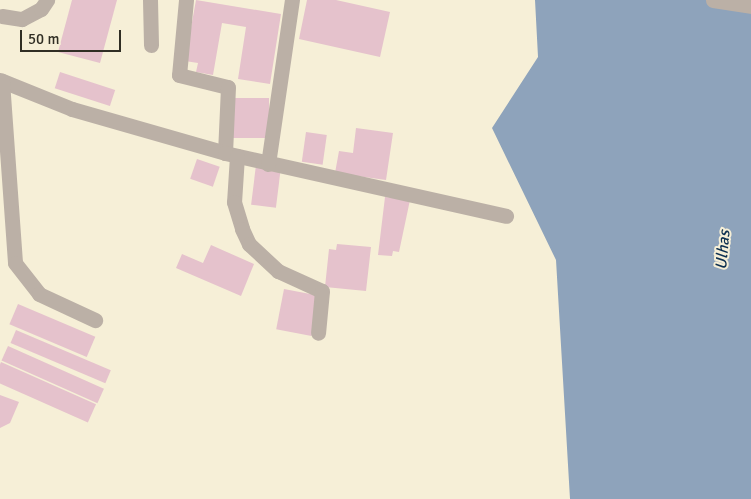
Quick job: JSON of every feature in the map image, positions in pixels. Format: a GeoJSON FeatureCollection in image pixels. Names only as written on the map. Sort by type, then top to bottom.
{"type":"FeatureCollection","features":[{"type":"Feature","properties":{"kind":"street"},"geometry":{"type":"LineString","coordinates":[[2,16],[22,19],[41,10],[47,0]]}},
{"type":"Feature","properties":{"kind":"street"},"geometry":{"type":"LineString","coordinates":[[150,0],[151,45]]}},
{"type":"Feature","properties":{"kind":"street"},"geometry":{"type":"LineString","coordinates":[[186,0],[179,75],[228,87],[234,202],[242,229],[249,244],[278,271],[322,291],[318,333]]}},
{"type":"Feature","properties":{"kind":"street"},"geometry":{"type":"LineString","coordinates":[[268,164],[292,0]]}},
{"type":"Feature","properties":{"kind":"street"},"geometry":{"type":"LineString","coordinates":[[713,0],[751,6]]}},
{"type":"Feature","properties":{"kind":"street"},"geometry":{"type":"LineString","coordinates":[[95,320],[39,294],[15,263],[1,80],[72,109],[268,164],[506,216]]}},
{"type":"Feature","properties":{"kind":"water","name":"Ulhas"},"geometry":{"type":"Polygon","coordinates":[[[535,0],[751,0],[751,499],[570,499],[556,260],[492,128],[538,57],[535,0]]]}},
{"type":"Feature","properties":{"kind":"building"},"geometry":{"type":"Polygon","coordinates":[[[72,0],[117,0],[100,63],[58,52],[72,0]]]}},
{"type":"Feature","properties":{"kind":"building"},"geometry":{"type":"Polygon","coordinates":[[[196,0],[281,14],[270,84],[238,79],[246,27],[222,23],[213,75],[196,72],[198,63],[185,61],[196,0]]]}},
{"type":"Feature","properties":{"kind":"building"},"geometry":{"type":"Polygon","coordinates":[[[307,0],[336,0],[390,12],[380,57],[299,39],[307,0]]]}},
{"type":"Feature","properties":{"kind":"building"},"geometry":{"type":"Polygon","coordinates":[[[60,72],[115,90],[110,106],[55,88],[60,72]]]}},
{"type":"Feature","properties":{"kind":"building"},"geometry":{"type":"Polygon","coordinates":[[[232,98],[269,98],[269,138],[232,138],[232,98]]]}},
{"type":"Feature","properties":{"kind":"building"},"geometry":{"type":"Polygon","coordinates":[[[356,128],[393,133],[386,180],[335,173],[339,151],[353,153],[356,128]]]}},
{"type":"Feature","properties":{"kind":"building"},"geometry":{"type":"Polygon","coordinates":[[[306,132],[327,135],[323,165],[302,162],[306,132]]]}},
{"type":"Feature","properties":{"kind":"building"},"geometry":{"type":"Polygon","coordinates":[[[197,159],[220,167],[213,187],[190,179],[197,159]]]}},
{"type":"Feature","properties":{"kind":"building"},"geometry":{"type":"Polygon","coordinates":[[[256,165],[281,168],[276,208],[251,205],[256,165]]]}},
{"type":"Feature","properties":{"kind":"building"},"geometry":{"type":"Polygon","coordinates":[[[385,197],[410,200],[399,252],[393,251],[392,256],[378,255],[385,197]]]}},
{"type":"Feature","properties":{"kind":"building"},"geometry":{"type":"Polygon","coordinates":[[[337,244],[371,247],[366,291],[325,287],[329,249],[336,250],[337,244]]]}},
{"type":"Feature","properties":{"kind":"building"},"geometry":{"type":"Polygon","coordinates":[[[211,245],[254,264],[241,296],[176,268],[182,254],[203,263],[211,245]]]}},
{"type":"Feature","properties":{"kind":"building"},"geometry":{"type":"Polygon","coordinates":[[[284,289],[319,296],[312,336],[276,329],[284,289]]]}},
{"type":"Feature","properties":{"kind":"building"},"geometry":{"type":"Polygon","coordinates":[[[18,304],[95,337],[87,357],[9,324],[18,304]]]}},
{"type":"Feature","properties":{"kind":"building"},"geometry":{"type":"Polygon","coordinates":[[[16,330],[111,370],[105,383],[11,343],[16,330]]]}},
{"type":"Feature","properties":{"kind":"building"},"geometry":{"type":"Polygon","coordinates":[[[8,346],[104,389],[97,403],[1,361],[8,346]]]}},
{"type":"Feature","properties":{"kind":"building"},"geometry":{"type":"Polygon","coordinates":[[[1,362],[96,404],[88,423],[0,383],[1,362]]]}},
{"type":"Feature","properties":{"kind":"building"},"geometry":{"type":"Polygon","coordinates":[[[0,395],[19,402],[10,423],[0,428],[0,395]]]}}]}
